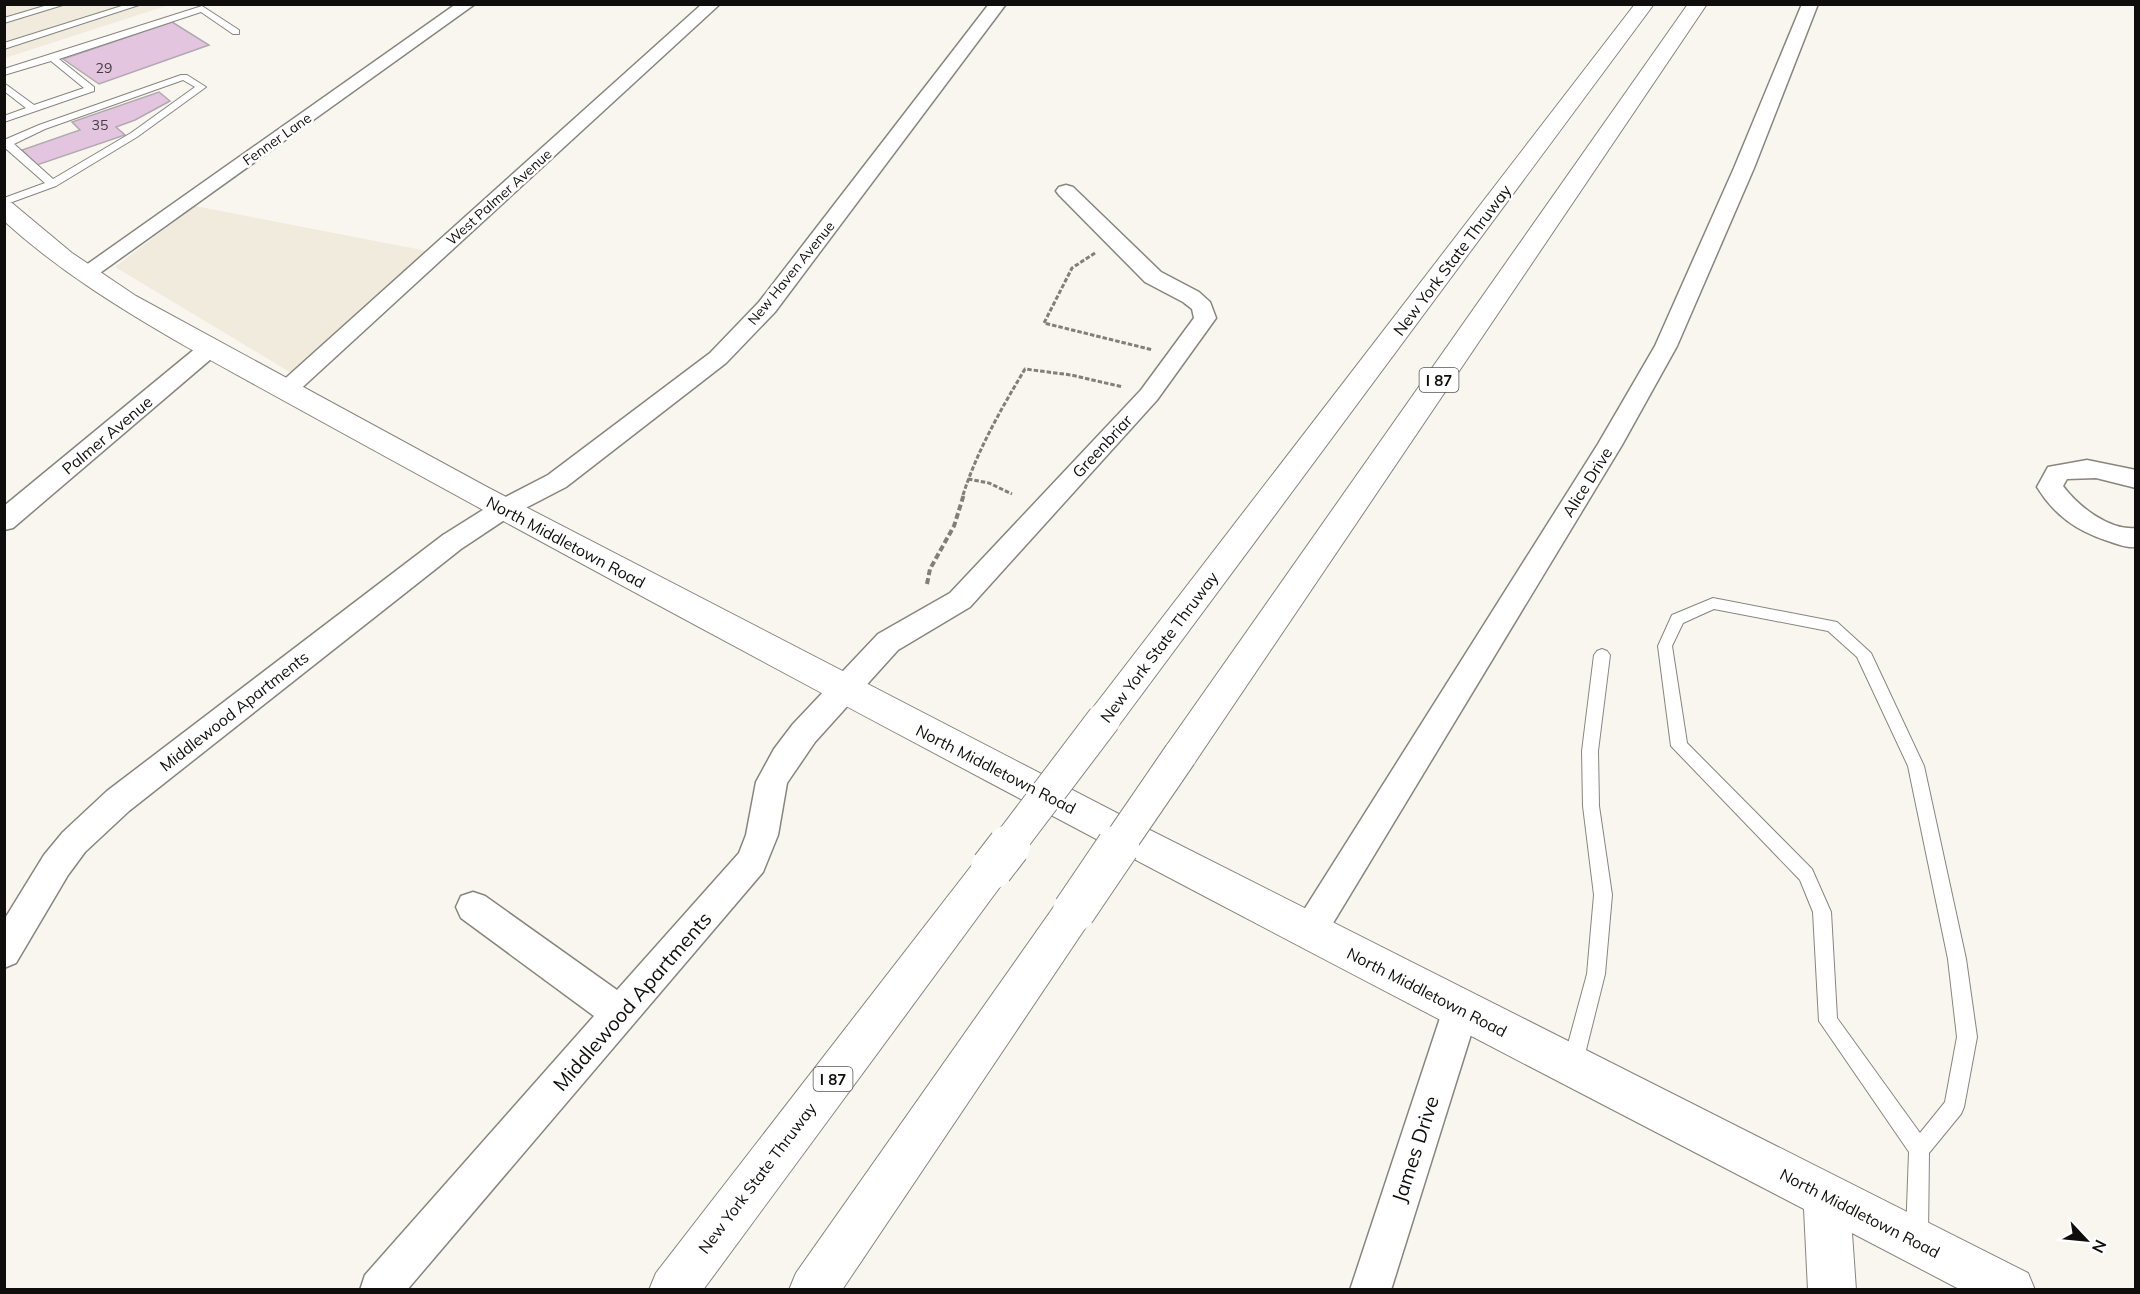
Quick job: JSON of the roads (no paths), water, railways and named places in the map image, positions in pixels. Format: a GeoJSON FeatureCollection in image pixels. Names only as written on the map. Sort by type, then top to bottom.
{"type":"FeatureCollection","features":[{"type":"Feature","properties":{"kind":"main road","name":"New York State Thruway"},"geometry":{"type":"LineString","coordinates":[[673,1290],[1645,4]]}},
{"type":"Feature","properties":{"kind":"main road","name":"I 87"},"geometry":{"type":"LineString","coordinates":[[813,1290],[1698,4]]}},
{"type":"Feature","properties":{"kind":"main road","name":"North Middletown Road"},"geometry":{"type":"LineString","coordinates":[[5,207],[86,274],[143,311],[503,508],[844,690],[1308,932],[2011,1290]]}},
{"type":"Feature","properties":{"kind":"main road"},"geometry":{"type":"LineString","coordinates":[[1826,1195],[1832,1290]]}},
{"type":"Feature","properties":{"kind":"street","name":"Fenner Lane"},"geometry":{"type":"LineString","coordinates":[[86,274],[467,4]]}},
{"type":"Feature","properties":{"kind":"street","name":"West Palmer Avenue"},"geometry":{"type":"LineString","coordinates":[[286,390],[712,4]]}},
{"type":"Feature","properties":{"kind":"street","name":"New Haven Avenue"},"geometry":{"type":"LineString","coordinates":[[503,508],[557,481],[718,357],[767,307],[998,4]]}},
{"type":"Feature","properties":{"kind":"street","name":"Alice Drive"},"geometry":{"type":"LineString","coordinates":[[1308,932],[1610,445],[1666,346],[1744,168],[1810,4]]}},
{"type":"Feature","properties":{"kind":"street","name":"Greenbriar"},"geometry":{"type":"LineString","coordinates":[[844,690],[888,642],[960,600],[1149,395],[1205,318],[1202,307],[1191,297],[1153,277],[1066,190]]}},
{"type":"Feature","properties":{"kind":"street","name":"Palmer Avenue"},"geometry":{"type":"LineString","coordinates":[[4,521],[210,348]]}},
{"type":"Feature","properties":{"kind":"street"},"geometry":{"type":"LineString","coordinates":[[2136,478],[2104,469],[2077,467],[2057,473],[2050,487],[2063,507],[2091,526],[2129,538],[2136,537]]}},
{"type":"Feature","properties":{"kind":"street","name":"Middlewood Apartments"},"geometry":{"type":"LineString","coordinates":[[4,952],[56,865],[74,842],[111,807],[452,542],[503,508]]}},
{"type":"Feature","properties":{"kind":"street","name":"Middlewood Apartments"},"geometry":{"type":"LineString","coordinates":[[380,1290],[751,862],[762,835],[772,782],[785,758],[804,733],[844,690]]}},
{"type":"Feature","properties":{"kind":"street"},"geometry":{"type":"LineString","coordinates":[[473,907],[621,1014]]}},
{"type":"Feature","properties":{"kind":"street","name":"James Drive"},"geometry":{"type":"LineString","coordinates":[[1370,1290],[1461,1009]]}},
{"type":"Feature","properties":{"kind":"lane"},"geometry":{"type":"LineString","coordinates":[[4,21],[62,4]]}},
{"type":"Feature","properties":{"kind":"lane"},"geometry":{"type":"LineString","coordinates":[[4,46],[138,4]]}},
{"type":"Feature","properties":{"kind":"lane"},"geometry":{"type":"LineString","coordinates":[[4,72],[202,9],[236,32]]}},
{"type":"Feature","properties":{"kind":"lane"},"geometry":{"type":"LineString","coordinates":[[4,119],[91,89],[52,58]]}},
{"type":"Feature","properties":{"kind":"lane"},"geometry":{"type":"LineString","coordinates":[[5,207],[52,184],[134,135],[201,87],[184,76],[42,127],[6,144],[52,184]]}},
{"type":"Feature","properties":{"kind":"lane"},"geometry":{"type":"LineString","coordinates":[[4,86],[33,109]]}},
{"type":"Feature","properties":{"kind":"lane"},"geometry":{"type":"LineString","coordinates":[[1916,1241],[1919,1149],[1828,1021],[1822,912],[1806,875],[1679,746],[1665,646],[1677,620],[1713,603],[1832,626],[1863,653],[1916,766],[1957,959],[1967,1036],[1954,1107],[1919,1149]]}},
{"type":"Feature","properties":{"kind":"lane"},"geometry":{"type":"LineString","coordinates":[[1572,1066],[1596,974],[1603,895],[1591,806],[1590,762],[1602,655]]}}]}
